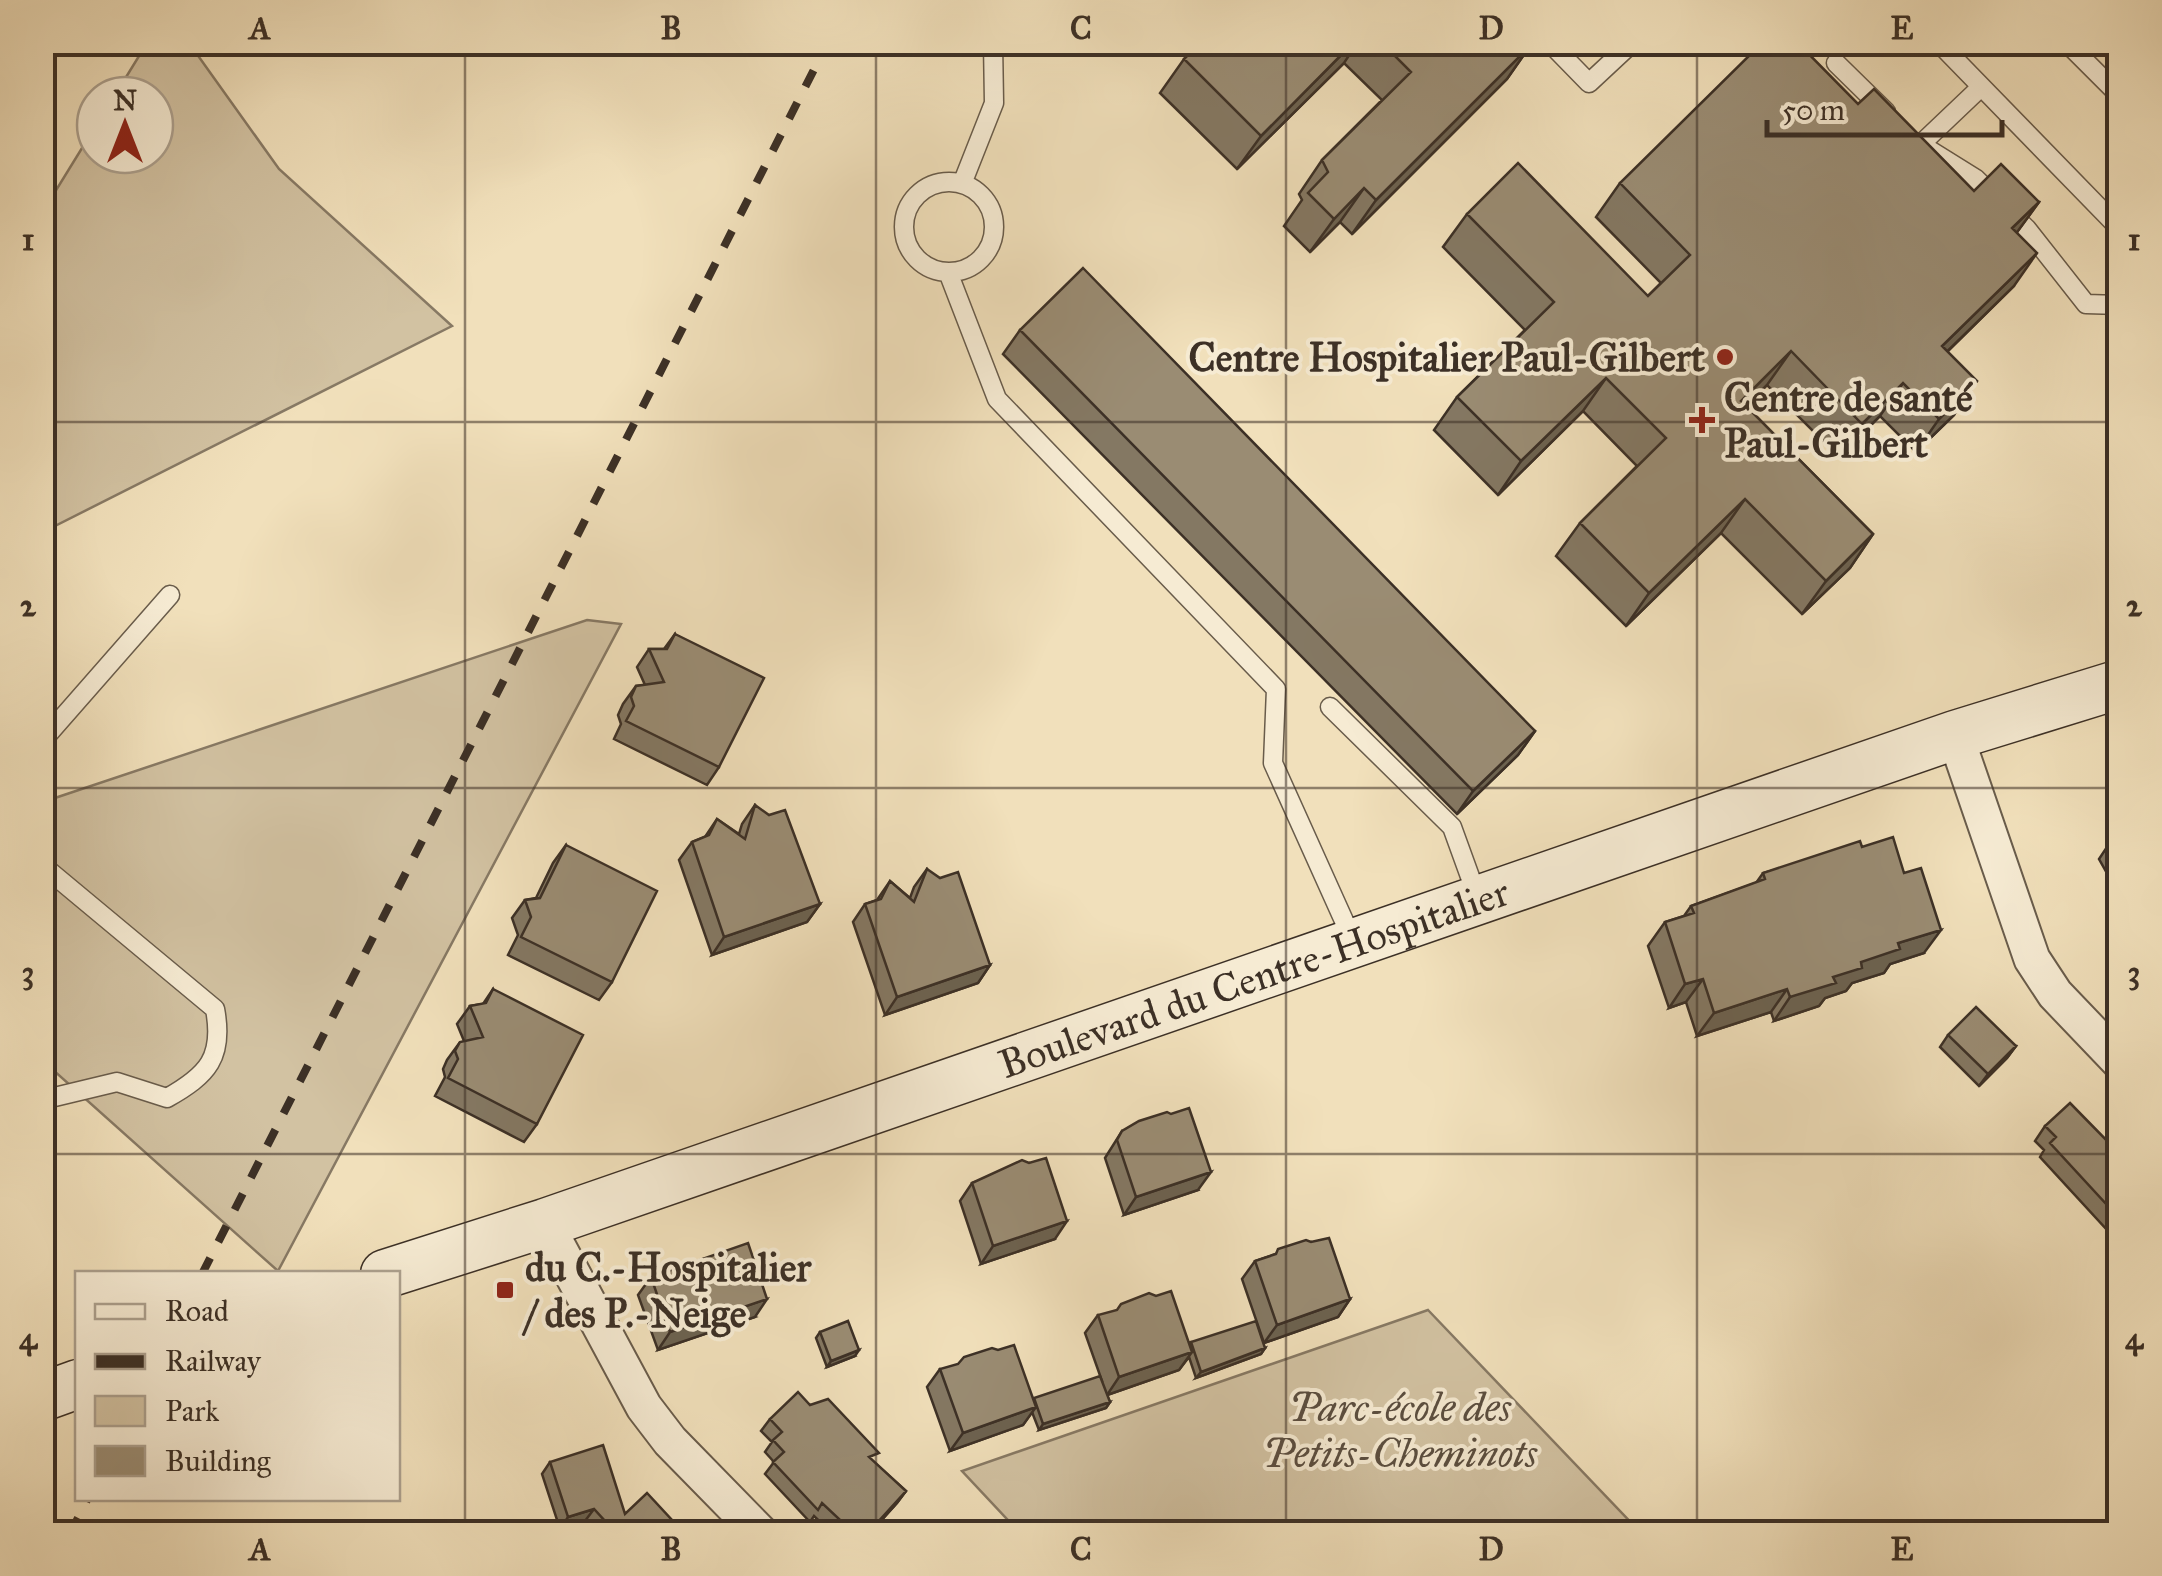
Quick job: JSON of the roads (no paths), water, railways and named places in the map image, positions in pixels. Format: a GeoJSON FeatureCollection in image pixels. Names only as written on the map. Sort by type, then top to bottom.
{"type":"FeatureCollection","features":[{"type":"Feature","properties":{"kind":"street","name":"Boulevard du Centre-Hospitalier"},"geometry":{"type":"LineString","coordinates":[[394,1271],[1955,735],[2120,684]]}},
{"type":"Feature","properties":{"kind":"street"},"geometry":{"type":"LineString","coordinates":[[1955,735],[2032,959],[2055,994],[2120,1062]]}},
{"type":"Feature","properties":{"kind":"street"},"geometry":{"type":"LineString","coordinates":[[545,1222],[644,1408],[670,1441],[761,1534]]}},
{"type":"Feature","properties":{"kind":"street"},"geometry":{"type":"LineString","coordinates":[[42,1397],[75,1385]]}},
{"type":"Feature","properties":{"kind":"lane"},"geometry":{"type":"LineString","coordinates":[[962,184],[994,103],[993,42]]}},
{"type":"Feature","properties":{"kind":"lane"},"geometry":{"type":"LineString","coordinates":[[1549,42],[1589,83],[1633,42]]}},
{"type":"Feature","properties":{"kind":"lane"},"geometry":{"type":"LineString","coordinates":[[1938,42],[2120,229]]}},
{"type":"Feature","properties":{"kind":"lane"},"geometry":{"type":"LineString","coordinates":[[2066,42],[2120,96]]}},
{"type":"Feature","properties":{"kind":"lane"},"geometry":{"type":"LineString","coordinates":[[1836,63],[1920,144],[1976,179],[2027,229],[2086,304],[2120,304]]}},
{"type":"Feature","properties":{"kind":"lane"},"geometry":{"type":"LineString","coordinates":[[1920,144],[1981,87]]}},
{"type":"Feature","properties":{"kind":"lane"},"geometry":{"type":"LineString","coordinates":[[942,182],[962,184],[982,195],[990,207],[994,234],[981,260],[969,268],[948,272],[928,267],[916,258],[904,234],[908,205],[929,186],[942,182]]}},
{"type":"Feature","properties":{"kind":"lane"},"geometry":{"type":"LineString","coordinates":[[948,272],[996,400],[1276,689],[1273,763],[1354,943]]}},
{"type":"Feature","properties":{"kind":"lane"},"geometry":{"type":"LineString","coordinates":[[42,741],[170,595]]}},
{"type":"Feature","properties":{"kind":"lane"},"geometry":{"type":"LineString","coordinates":[[1330,707],[1452,827],[1478,900]]}},
{"type":"Feature","properties":{"kind":"lane"},"geometry":{"type":"LineString","coordinates":[[42,866],[216,1010],[220,1036],[216,1054],[203,1073],[167,1098],[117,1082],[42,1100]]}},
{"type":"Feature","properties":{"kind":"railway"},"geometry":{"type":"LineString","coordinates":[[204,1271],[828,42]]}},
{"type":"Feature","properties":{"kind":"railway"},"geometry":{"type":"LineString","coordinates":[[70,1534],[86,1501]]}},
{"type":"Feature","properties":{"kind":"place","name":"Centre Hospitalier Paul-Gilbert"},"geometry":{"type":"Point","coordinates":[1725,357]}},
{"type":"Feature","properties":{"kind":"place","name":"Centre de santé Paul-Gilbert"},"geometry":{"type":"Point","coordinates":[1702,420]}},
{"type":"Feature","properties":{"kind":"place","name":"du C.-Hospitalier / des P.-Neige"},"geometry":{"type":"Point","coordinates":[505,1290]}},
{"type":"Feature","properties":{"kind":"park label","name":"Parc-école des Petits-Cheminots"},"geometry":{"type":"Point","coordinates":[1400,1430]}}]}
